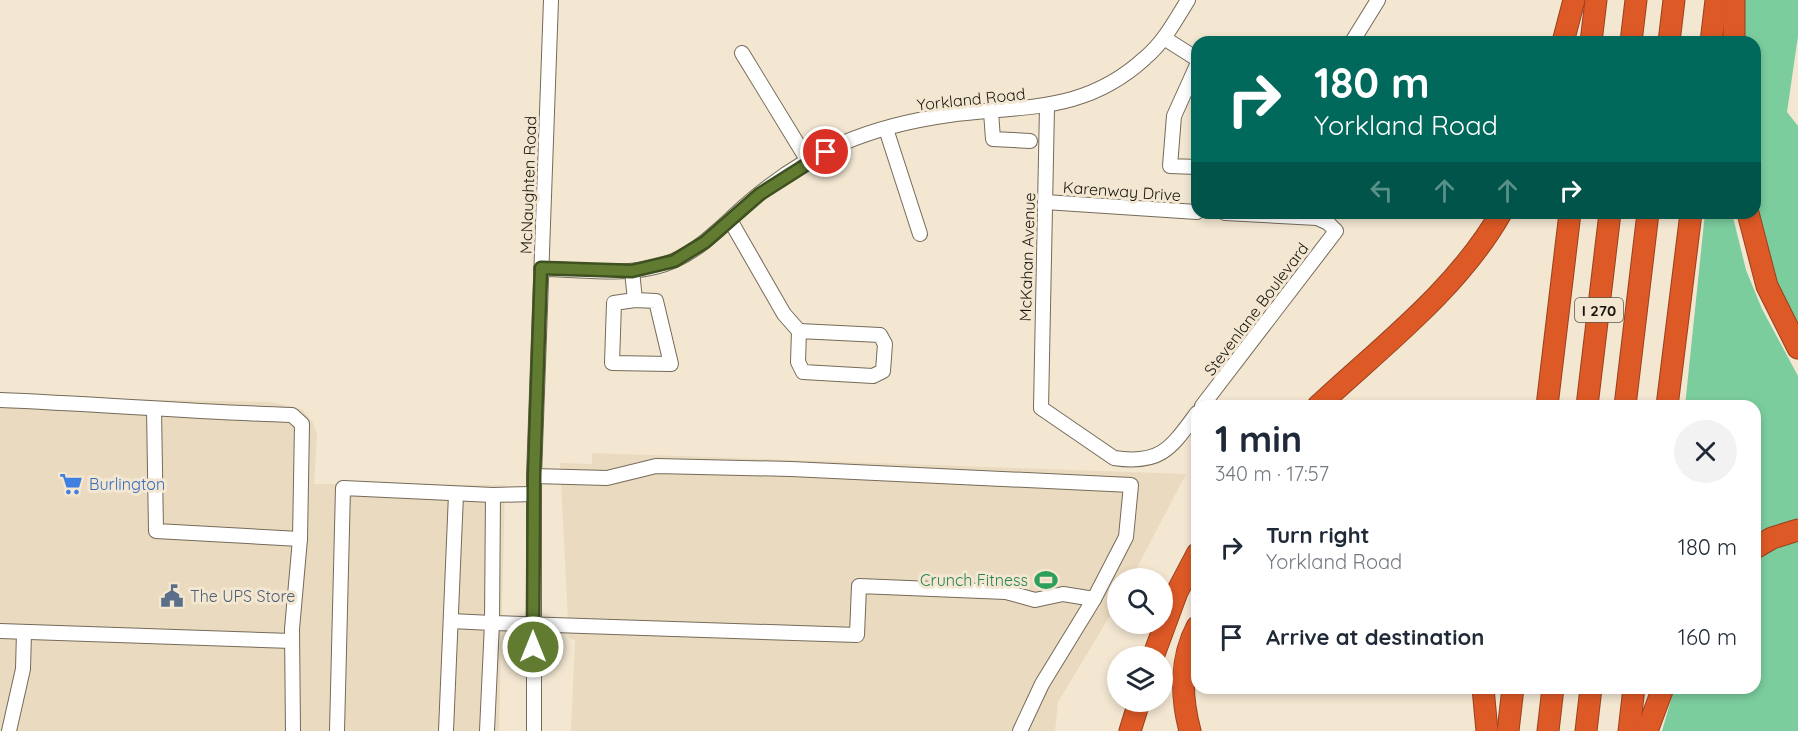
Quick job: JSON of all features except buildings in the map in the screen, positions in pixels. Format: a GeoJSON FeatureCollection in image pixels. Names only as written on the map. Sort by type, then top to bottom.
{"type":"FeatureCollection","features":[{"type":"Feature","properties":{"kind":"highway"},"geometry":{"type":"LineString","coordinates":[[1565,36],[1574,0]]}},
{"type":"Feature","properties":{"kind":"highway"},"geometry":{"type":"LineString","coordinates":[[1592,36],[1596,0]]}},
{"type":"Feature","properties":{"kind":"highway"},"geometry":{"type":"LineString","coordinates":[[1632,36],[1636,0]]}},
{"type":"Feature","properties":{"kind":"highway"},"geometry":{"type":"LineString","coordinates":[[1670,36],[1674,0]]}},
{"type":"Feature","properties":{"kind":"highway"},"geometry":{"type":"LineString","coordinates":[[1712,36],[1716,0]]}},
{"type":"Feature","properties":{"kind":"highway"},"geometry":{"type":"LineString","coordinates":[[1734,0],[1734,36]]}},
{"type":"Feature","properties":{"kind":"highway"},"geometry":{"type":"LineString","coordinates":[[1324,400],[1459,272],[1489,234],[1498,219]]}},
{"type":"Feature","properties":{"kind":"highway"},"geometry":{"type":"LineString","coordinates":[[1548,400],[1569,219]]}},
{"type":"Feature","properties":{"kind":"highway","name":"I 270"},"geometry":{"type":"LineString","coordinates":[[1588,400],[1609,219]]}},
{"type":"Feature","properties":{"kind":"highway","name":"I 270"},"geometry":{"type":"LineString","coordinates":[[1626,400],[1647,219]]}},
{"type":"Feature","properties":{"kind":"highway"},"geometry":{"type":"LineString","coordinates":[[1668,400],[1690,219]]}},
{"type":"Feature","properties":{"kind":"highway"},"geometry":{"type":"LineString","coordinates":[[1750,219],[1767,286],[1798,348]]}},
{"type":"Feature","properties":{"kind":"highway"},"geometry":{"type":"LineString","coordinates":[[1761,544],[1772,538],[1798,530]]}},
{"type":"Feature","properties":{"kind":"highway"},"geometry":{"type":"LineString","coordinates":[[1157,646],[1177,592],[1191,565]]}},
{"type":"Feature","properties":{"kind":"highway"},"geometry":{"type":"LineString","coordinates":[[1190,731],[1185,710],[1184,670],[1191,643]]}},
{"type":"Feature","properties":{"kind":"highway"},"geometry":{"type":"LineString","coordinates":[[1484,694],[1488,731]]}},
{"type":"Feature","properties":{"kind":"highway"},"geometry":{"type":"LineString","coordinates":[[1508,731],[1512,694]]}},
{"type":"Feature","properties":{"kind":"highway"},"geometry":{"type":"LineString","coordinates":[[1548,731],[1552,694]]}},
{"type":"Feature","properties":{"kind":"highway"},"geometry":{"type":"LineString","coordinates":[[1586,731],[1590,694]]}},
{"type":"Feature","properties":{"kind":"highway"},"geometry":{"type":"LineString","coordinates":[[1629,731],[1633,694]]}},
{"type":"Feature","properties":{"kind":"highway"},"geometry":{"type":"LineString","coordinates":[[1647,731],[1661,694]]}},
{"type":"Feature","properties":{"kind":"highway"},"geometry":{"type":"LineString","coordinates":[[1130,731],[1135,712]]}},
{"type":"Feature","properties":{"kind":"street","name":"McNaughten Road"},"geometry":{"type":"LineString","coordinates":[[534,731],[533,494],[551,0]]}},
{"type":"Feature","properties":{"kind":"street","name":"Yorkland Road"},"geometry":{"type":"LineString","coordinates":[[541,268],[632,271],[658,267],[692,252],[760,194],[808,161],[843,143],[886,129],[951,115],[1047,107],[1087,95],[1124,75],[1145,59],[1164,38],[1188,0]]}},
{"type":"Feature","properties":{"kind":"street"},"geometry":{"type":"LineString","coordinates":[[1356,36],[1378,0]]}},
{"type":"Feature","properties":{"kind":"street"},"geometry":{"type":"LineString","coordinates":[[1164,38],[1191,55]]}},
{"type":"Feature","properties":{"kind":"street"},"geometry":{"type":"LineString","coordinates":[[742,53],[808,161]]}},
{"type":"Feature","properties":{"kind":"street"},"geometry":{"type":"LineString","coordinates":[[1191,78],[1174,116],[1170,166],[1191,167]]}},
{"type":"Feature","properties":{"kind":"street","name":"McKahan Avenue"},"geometry":{"type":"LineString","coordinates":[[1047,107],[1040,363],[1041,408],[1114,458],[1140,460],[1157,456],[1174,443],[1191,421]]}},
{"type":"Feature","properties":{"kind":"street"},"geometry":{"type":"LineString","coordinates":[[991,112],[993,139],[1030,141]]}},
{"type":"Feature","properties":{"kind":"street"},"geometry":{"type":"LineString","coordinates":[[886,129],[920,234]]}},
{"type":"Feature","properties":{"kind":"street","name":"Karenway Drive"},"geometry":{"type":"LineString","coordinates":[[1045,202],[1191,212]]}},
{"type":"Feature","properties":{"kind":"street","name":"Stevenlane Boulevard"},"geometry":{"type":"LineString","coordinates":[[1207,400],[1336,231],[1328,223],[1319,219]]}},
{"type":"Feature","properties":{"kind":"street"},"geometry":{"type":"LineString","coordinates":[[730,220],[784,314],[799,331],[798,362],[803,372],[873,376],[882,372],[885,344],[880,335],[799,331]]}},
{"type":"Feature","properties":{"kind":"street"},"geometry":{"type":"LineString","coordinates":[[632,271],[635,300]]}},
{"type":"Feature","properties":{"kind":"street"},"geometry":{"type":"LineString","coordinates":[[635,300],[656,301],[672,364],[612,363],[614,303],[635,300]]}},
{"type":"Feature","properties":{"kind":"street"},"geometry":{"type":"LineString","coordinates":[[0,400],[292,415],[302,424],[300,539],[292,641],[293,731]]}},
{"type":"Feature","properties":{"kind":"street"},"geometry":{"type":"LineString","coordinates":[[154,409],[156,531],[300,539]]}},
{"type":"Feature","properties":{"kind":"street"},"geometry":{"type":"LineString","coordinates":[[534,476],[607,478],[656,465],[791,469],[1131,486],[1126,537],[1094,599],[1042,684],[1020,731]]}},
{"type":"Feature","properties":{"kind":"street"},"geometry":{"type":"LineString","coordinates":[[338,731],[343,488],[456,494],[533,494]]}},
{"type":"Feature","properties":{"kind":"street"},"geometry":{"type":"LineString","coordinates":[[446,731],[456,494]]}},
{"type":"Feature","properties":{"kind":"street"},"geometry":{"type":"LineString","coordinates":[[487,731],[492,623],[493,495]]}},
{"type":"Feature","properties":{"kind":"street"},"geometry":{"type":"LineString","coordinates":[[451,621],[533,626],[857,635],[859,586],[1006,592],[1035,600],[1063,594],[1094,599]]}},
{"type":"Feature","properties":{"kind":"street"},"geometry":{"type":"LineString","coordinates":[[0,631],[292,641]]}},
{"type":"Feature","properties":{"kind":"street"},"geometry":{"type":"LineString","coordinates":[[9,731],[23,669],[24,632]]}},
{"type":"Feature","properties":{"kind":"shaded area"},"geometry":{"type":"Polygon","coordinates":[[[0,397],[271,402],[302,409],[313,423],[317,434],[314,484],[505,485],[499,731],[0,731],[0,397]]]}},
{"type":"Feature","properties":{"kind":"shaded area"},"geometry":{"type":"Polygon","coordinates":[[[592,453],[1186,474],[1137,568],[1107,568],[1107,621],[1058,702],[1055,731],[571,731],[575,640],[569,638],[560,463],[592,464],[592,453]]]}},
{"type":"Feature","properties":{"kind":"green space"},"geometry":{"type":"Polygon","coordinates":[[[1743,0],[1798,0],[1798,36],[1787,112],[1798,126],[1798,345],[1776,304],[1756,219],[1761,219],[1761,36],[1740,36],[1743,0]]]}},
{"type":"Feature","properties":{"kind":"green space"},"geometry":{"type":"Polygon","coordinates":[[[1704,219],[1733,219],[1746,270],[1762,309],[1798,376],[1798,524],[1761,539],[1761,400],[1686,400],[1704,219]]]}},
{"type":"Feature","properties":{"kind":"green space"},"geometry":{"type":"Polygon","coordinates":[[[1798,540],[1798,731],[1662,731],[1673,694],[1761,694],[1761,555],[1798,540]]]}},
{"type":"Feature","properties":{"kind":"place","name":"Burlington"},"geometry":{"type":"Point","coordinates":[71,484]}},
{"type":"Feature","properties":{"kind":"place","name":"Crunch Fitness"},"geometry":{"type":"Point","coordinates":[1046,580]}},
{"type":"Feature","properties":{"kind":"place","name":"The UPS Store"},"geometry":{"type":"Point","coordinates":[172,596]}},
{"type":"Feature","properties":{"kind":"route"},"geometry":{"type":"LineString","coordinates":[[533,647],[534,476],[541,268],[632,271],[658,267],[674,261],[705,242],[760,194],[808,161],[826,152]]}}]}
